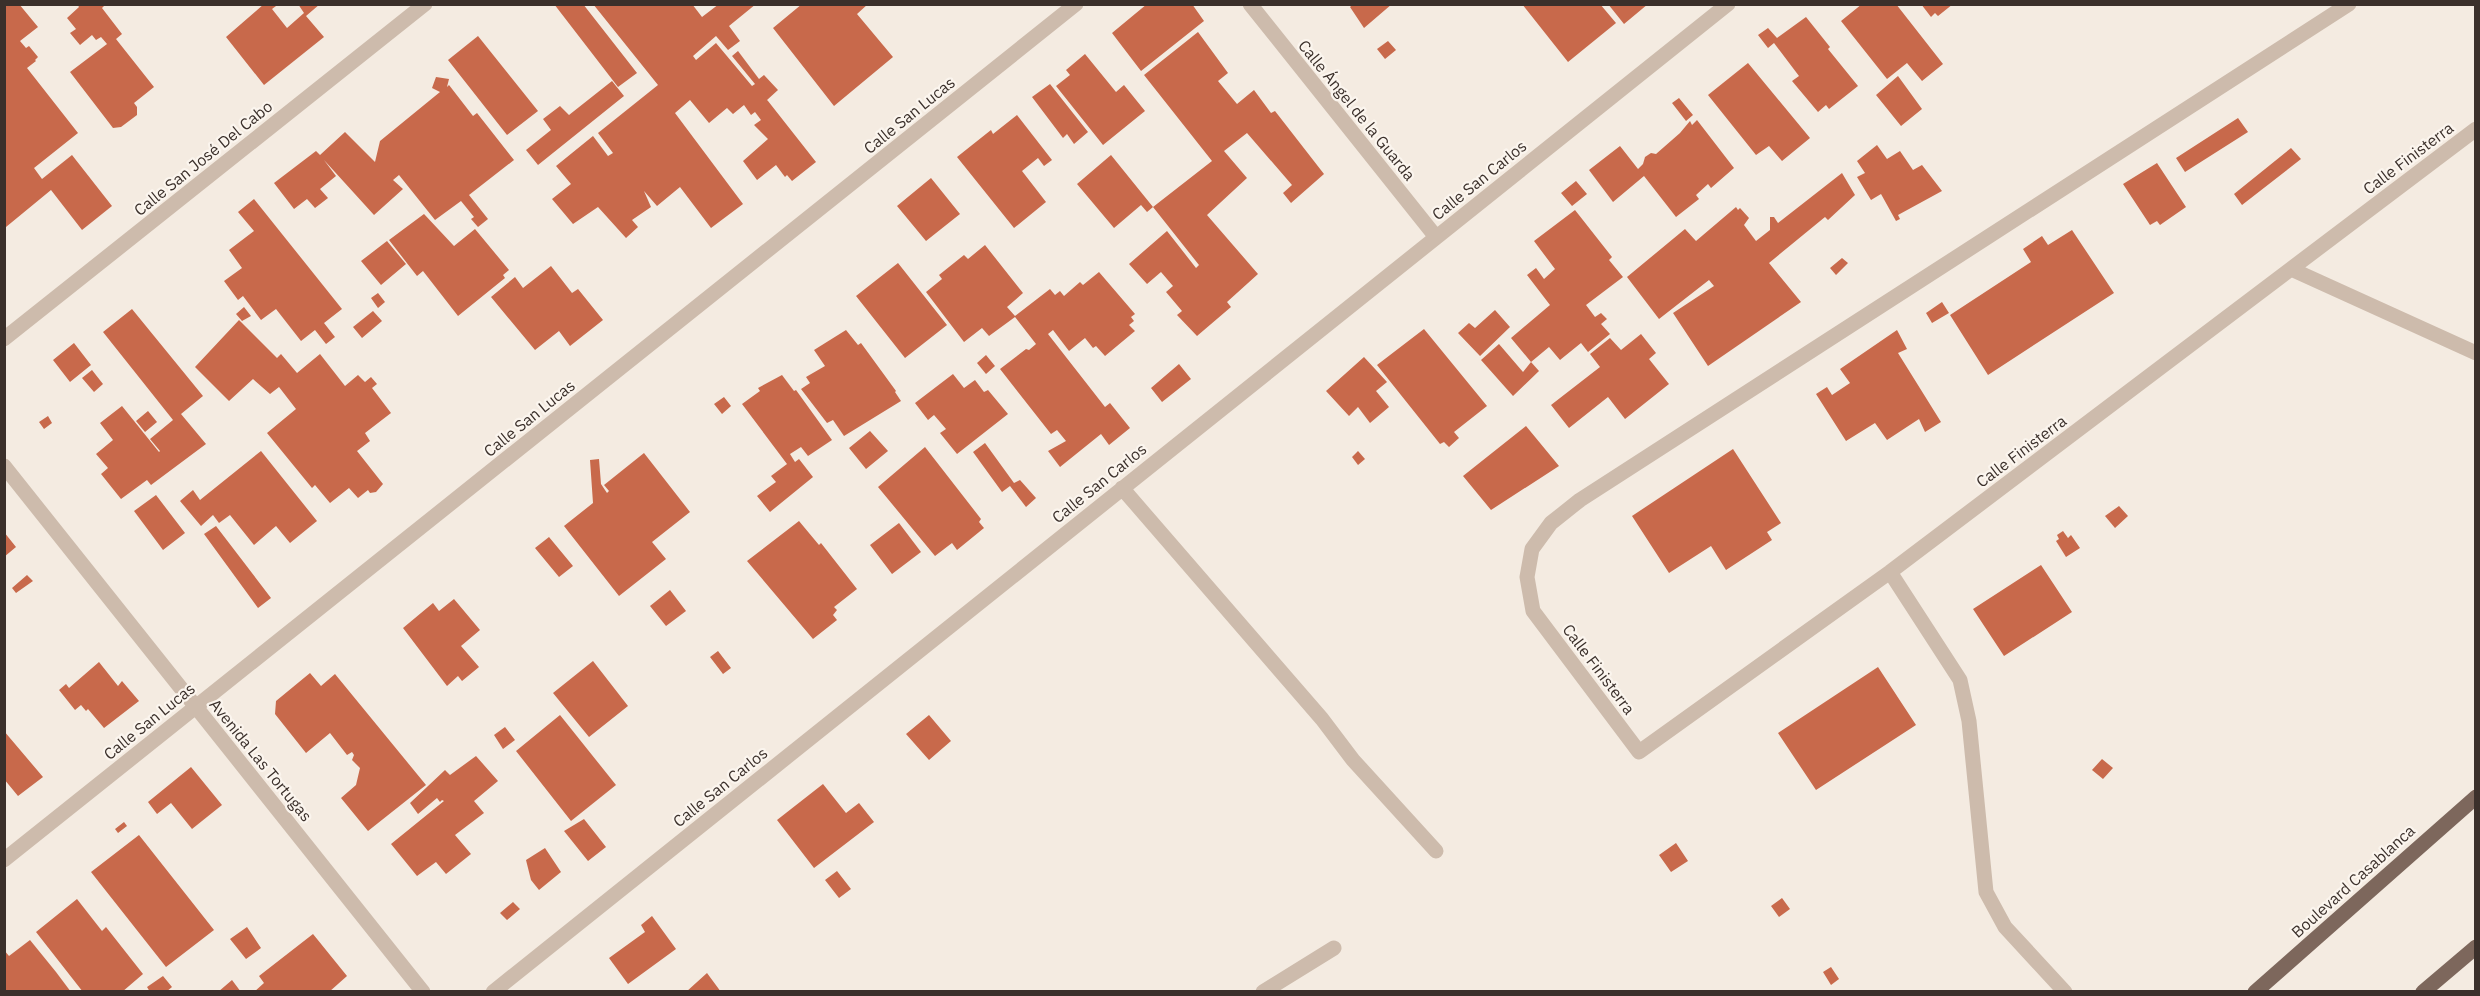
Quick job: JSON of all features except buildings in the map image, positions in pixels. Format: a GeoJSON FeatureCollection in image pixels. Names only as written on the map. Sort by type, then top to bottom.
{"type":"FeatureCollection","features":[{"type":"Feature","properties":{"kind":"main road","name":"Boulevard Casablanca"},"geometry":{"type":"LineString","coordinates":[[2255,992],[2475,796]]}},
{"type":"Feature","properties":{"kind":"main road"},"geometry":{"type":"LineString","coordinates":[[2426,990],[2475,947]]}},
{"type":"Feature","properties":{"kind":"street","name":"Calle San José Del Cabo"},"geometry":{"type":"LineString","coordinates":[[4,339],[425,4]]}},
{"type":"Feature","properties":{"kind":"street","name":"Calle San Lucas"},"geometry":{"type":"LineString","coordinates":[[4,860],[1076,4]]}},
{"type":"Feature","properties":{"kind":"street","name":"Calle Ángel de la Guarda"},"geometry":{"type":"LineString","coordinates":[[1250,4],[1436,237]]}},
{"type":"Feature","properties":{"kind":"street","name":"Calle San Carlos"},"geometry":{"type":"LineString","coordinates":[[493,992],[1728,4]]}},
{"type":"Feature","properties":{"kind":"street","name":"Calle Finisterra"},"geometry":{"type":"LineString","coordinates":[[2349,4],[2320,25],[1580,500],[1551,523],[1532,549],[1527,577],[1533,611],[1639,752],[1890,572],[2475,129]]}},
{"type":"Feature","properties":{"kind":"street"},"geometry":{"type":"LineString","coordinates":[[2291,269],[2475,353]]}},
{"type":"Feature","properties":{"kind":"street","name":"Avenida Las Tortugas"},"geometry":{"type":"LineString","coordinates":[[4,466],[423,992]]}},
{"type":"Feature","properties":{"kind":"street"},"geometry":{"type":"LineString","coordinates":[[1122,488],[1322,719],[1353,760],[1436,851]]}},
{"type":"Feature","properties":{"kind":"street"},"geometry":{"type":"LineString","coordinates":[[1890,572],[1960,680],[1969,721],[1986,892],[2005,927],[2065,992]]}},
{"type":"Feature","properties":{"kind":"street"},"geometry":{"type":"LineString","coordinates":[[1263,992],[1334,948]]}}]}
